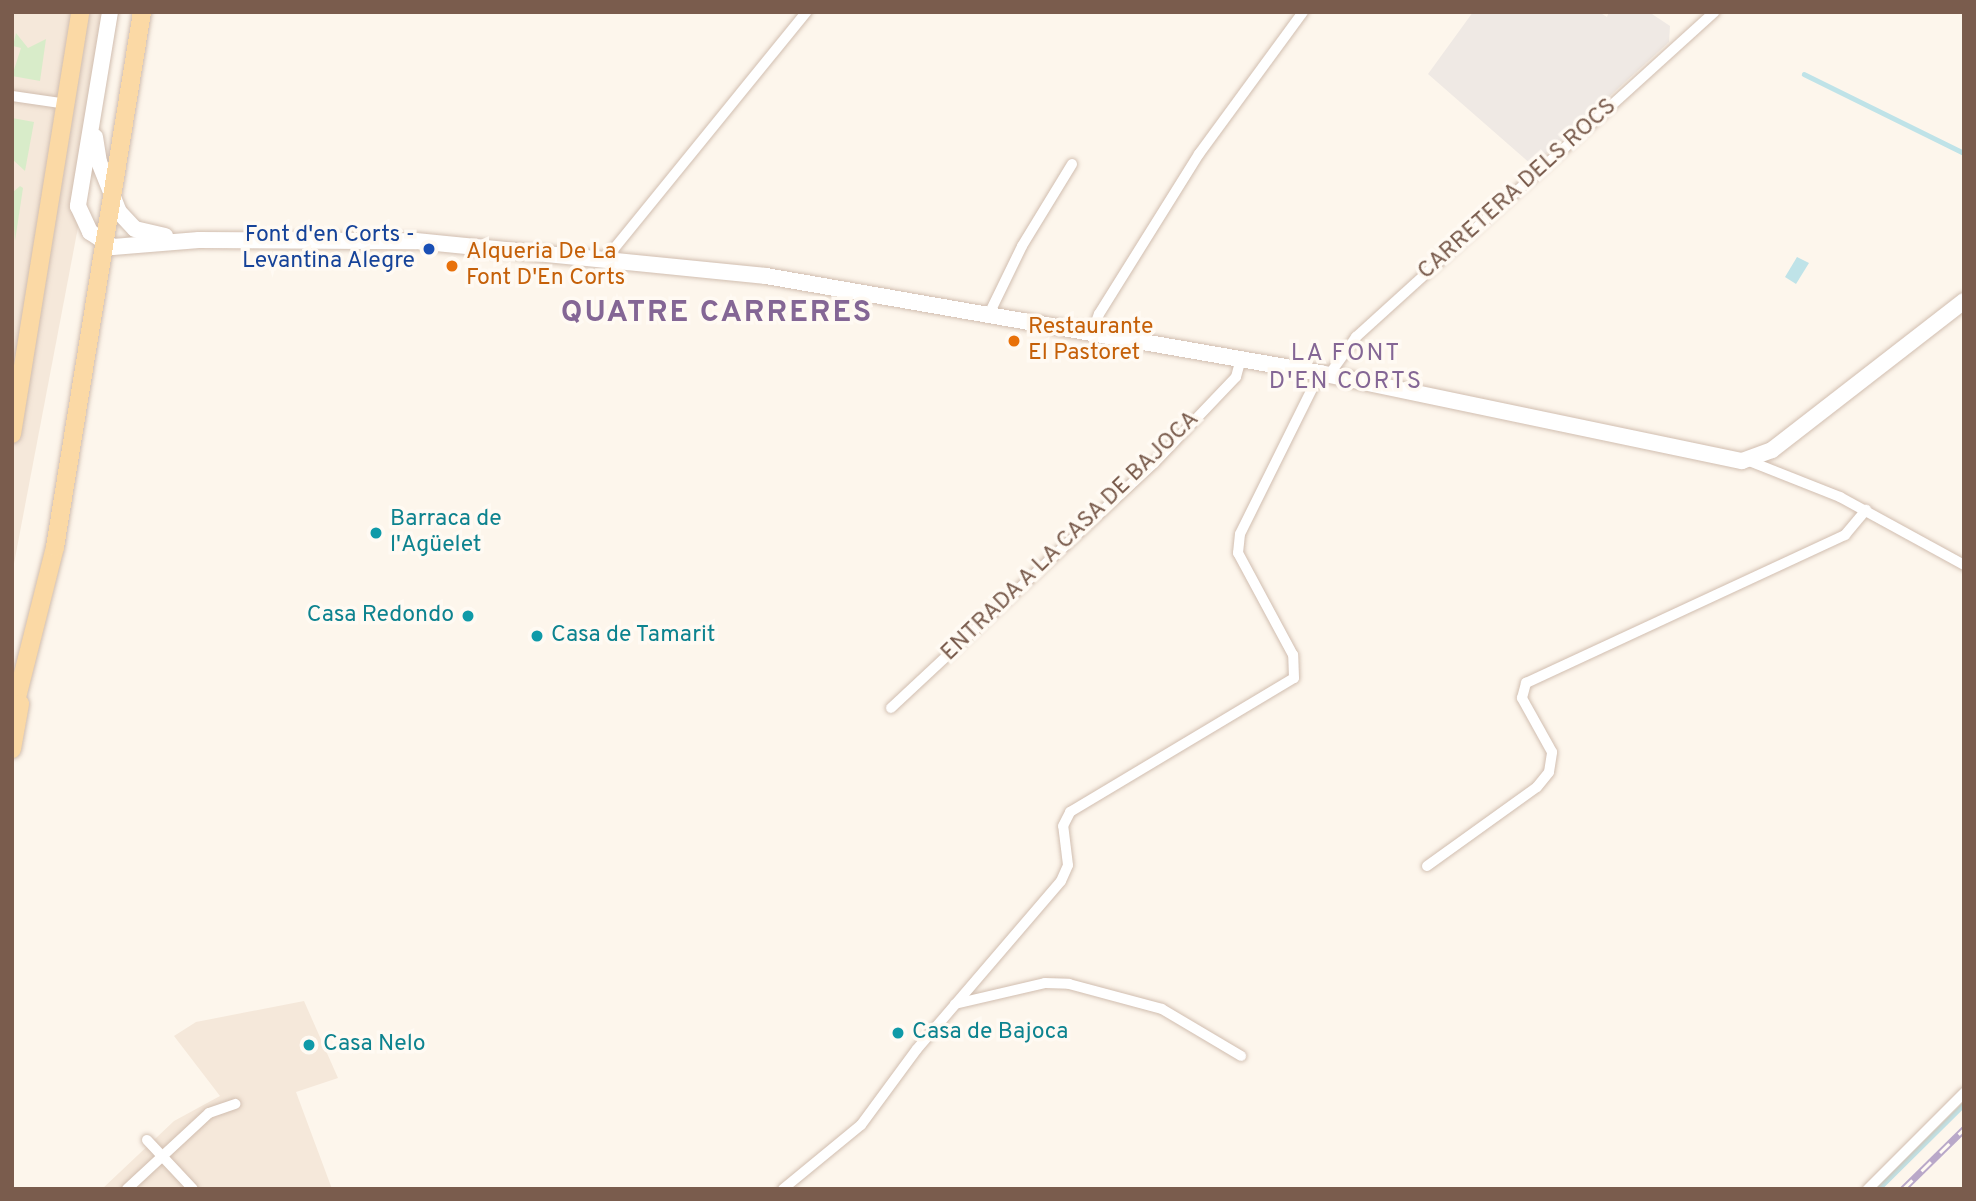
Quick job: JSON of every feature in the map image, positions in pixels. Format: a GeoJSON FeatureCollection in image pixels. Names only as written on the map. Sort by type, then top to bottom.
{"type":"FeatureCollection","features":[{"type":"Feature","properties":{"kind":"main road"},"geometry":{"type":"LineString","coordinates":[[12,434],[80,12]]}},
{"type":"Feature","properties":{"kind":"main road"},"geometry":{"type":"LineString","coordinates":[[12,717],[55,547],[142,12]]}},
{"type":"Feature","properties":{"kind":"main road"},"geometry":{"type":"LineString","coordinates":[[12,749],[24,677]]}},
{"type":"Feature","properties":{"kind":"street"},"geometry":{"type":"LineString","coordinates":[[110,12],[78,206],[84,224],[104,244],[124,247],[199,240],[416,241],[766,276],[990,312],[1325,374],[1749,461],[1866,510],[1964,565]]}},
{"type":"Feature","properties":{"kind":"street"},"geometry":{"type":"LineString","coordinates":[[604,261],[806,12]]}},
{"type":"Feature","properties":{"kind":"street"},"geometry":{"type":"LineString","coordinates":[[1093,331],[1199,154],[1303,12]]}},
{"type":"Feature","properties":{"kind":"street","name":"CARRETERA DELS ROCS"},"geometry":{"type":"LineString","coordinates":[[955,1004],[1065,874],[1063,826],[1070,812],[1294,678],[1293,654],[1238,554],[1240,534],[1325,374],[1356,337],[1714,12]]}},
{"type":"Feature","properties":{"kind":"street"},"geometry":{"type":"LineString","coordinates":[[12,96],[67,104]]}},
{"type":"Feature","properties":{"kind":"street"},"geometry":{"type":"LineString","coordinates":[[95,107],[95,144],[111,198],[128,223],[145,234],[199,240]]}},
{"type":"Feature","properties":{"kind":"street"},"geometry":{"type":"LineString","coordinates":[[990,312],[1022,246],[1072,164]]}},
{"type":"Feature","properties":{"kind":"street"},"geometry":{"type":"LineString","coordinates":[[1749,461],[1772,450],[1964,301]]}},
{"type":"Feature","properties":{"kind":"street","name":"ENTRADA A LA CASA DE BAJOCA"},"geometry":{"type":"LineString","coordinates":[[891,708],[1154,463],[1236,377],[1241,358]]}},
{"type":"Feature","properties":{"kind":"street"},"geometry":{"type":"LineString","coordinates":[[1427,866],[1537,787],[1549,772],[1552,752],[1522,698],[1526,683],[1845,536],[1866,510]]}},
{"type":"Feature","properties":{"kind":"street"},"geometry":{"type":"LineString","coordinates":[[783,1189],[861,1125],[955,1004],[1045,983],[1069,984],[1162,1009],[1241,1056]]}},
{"type":"Feature","properties":{"kind":"street"},"geometry":{"type":"LineString","coordinates":[[1868,1189],[1964,1093]]}},
{"type":"Feature","properties":{"kind":"street"},"geometry":{"type":"LineString","coordinates":[[127,1189],[209,1113],[235,1104]]}},
{"type":"Feature","properties":{"kind":"street"},"geometry":{"type":"LineString","coordinates":[[147,1140],[193,1189]]}},
{"type":"Feature","properties":{"kind":"shaded area"},"geometry":{"type":"Polygon","coordinates":[[[12,12],[119,12],[12,574],[12,12]]]}},
{"type":"Feature","properties":{"kind":"shaded area"},"geometry":{"type":"Polygon","coordinates":[[[1473,12],[1599,12],[1607,17],[1609,12],[1649,12],[1670,26],[1669,42],[1533,166],[1428,74],[1473,12]]]}},
{"type":"Feature","properties":{"kind":"shaded area"},"geometry":{"type":"Polygon","coordinates":[[[304,1001],[338,1078],[296,1092],[332,1189],[102,1189],[174,1121],[220,1096],[174,1036],[196,1022],[304,1001]]]}},
{"type":"Feature","properties":{"kind":"green space"},"geometry":{"type":"Polygon","coordinates":[[[16,33],[28,48],[46,39],[40,81],[12,76],[21,48],[13,46],[16,33]]]}},
{"type":"Feature","properties":{"kind":"green space"},"geometry":{"type":"Polygon","coordinates":[[[12,118],[34,122],[25,171],[12,159],[12,118]]]}},
{"type":"Feature","properties":{"kind":"green space"},"geometry":{"type":"Polygon","coordinates":[[[20,186],[23,188],[15,241],[12,193],[20,186]]]}},
{"type":"Feature","properties":{"kind":"water"},"geometry":{"type":"Polygon","coordinates":[[[1797,257],[1809,263],[1796,284],[1785,277],[1797,257]]]}},
{"type":"Feature","properties":{"kind":"waterway"},"geometry":{"type":"LineString","coordinates":[[1804,74],[1964,153]]}},
{"type":"Feature","properties":{"kind":"waterway"},"geometry":{"type":"LineString","coordinates":[[1878,1189],[1964,1104]]}},
{"type":"Feature","properties":{"kind":"railway"},"geometry":{"type":"LineString","coordinates":[[1903,1189],[1964,1129]]}},
{"type":"Feature","properties":{"kind":"place","name":"Font d'en Corts - Levantina Alegre"},"geometry":{"type":"Point","coordinates":[429,249]}},
{"type":"Feature","properties":{"kind":"place","name":"Alqueria De La Font D'En Corts"},"geometry":{"type":"Point","coordinates":[452,266]}},
{"type":"Feature","properties":{"kind":"place","name":"Restaurante El Pastoret"},"geometry":{"type":"Point","coordinates":[1014,341]}},
{"type":"Feature","properties":{"kind":"place","name":"Barraca de l'Agüelet"},"geometry":{"type":"Point","coordinates":[376,533]}},
{"type":"Feature","properties":{"kind":"place","name":"Casa Redondo"},"geometry":{"type":"Point","coordinates":[468,616]}},
{"type":"Feature","properties":{"kind":"place","name":"Casa de Tamarit"},"geometry":{"type":"Point","coordinates":[537,636]}},
{"type":"Feature","properties":{"kind":"place","name":"Casa de Bajoca"},"geometry":{"type":"Point","coordinates":[898,1033]}},
{"type":"Feature","properties":{"kind":"place","name":"Casa Nelo"},"geometry":{"type":"Point","coordinates":[309,1045]}},
{"type":"Feature","properties":{"kind":"district","name":"QUATRE CARRERES"},"geometry":{"type":"Point","coordinates":[717,314]}},
{"type":"Feature","properties":{"kind":"district","name":"LA FONT D'EN CORTS"},"geometry":{"type":"Point","coordinates":[1346,369]}}]}
